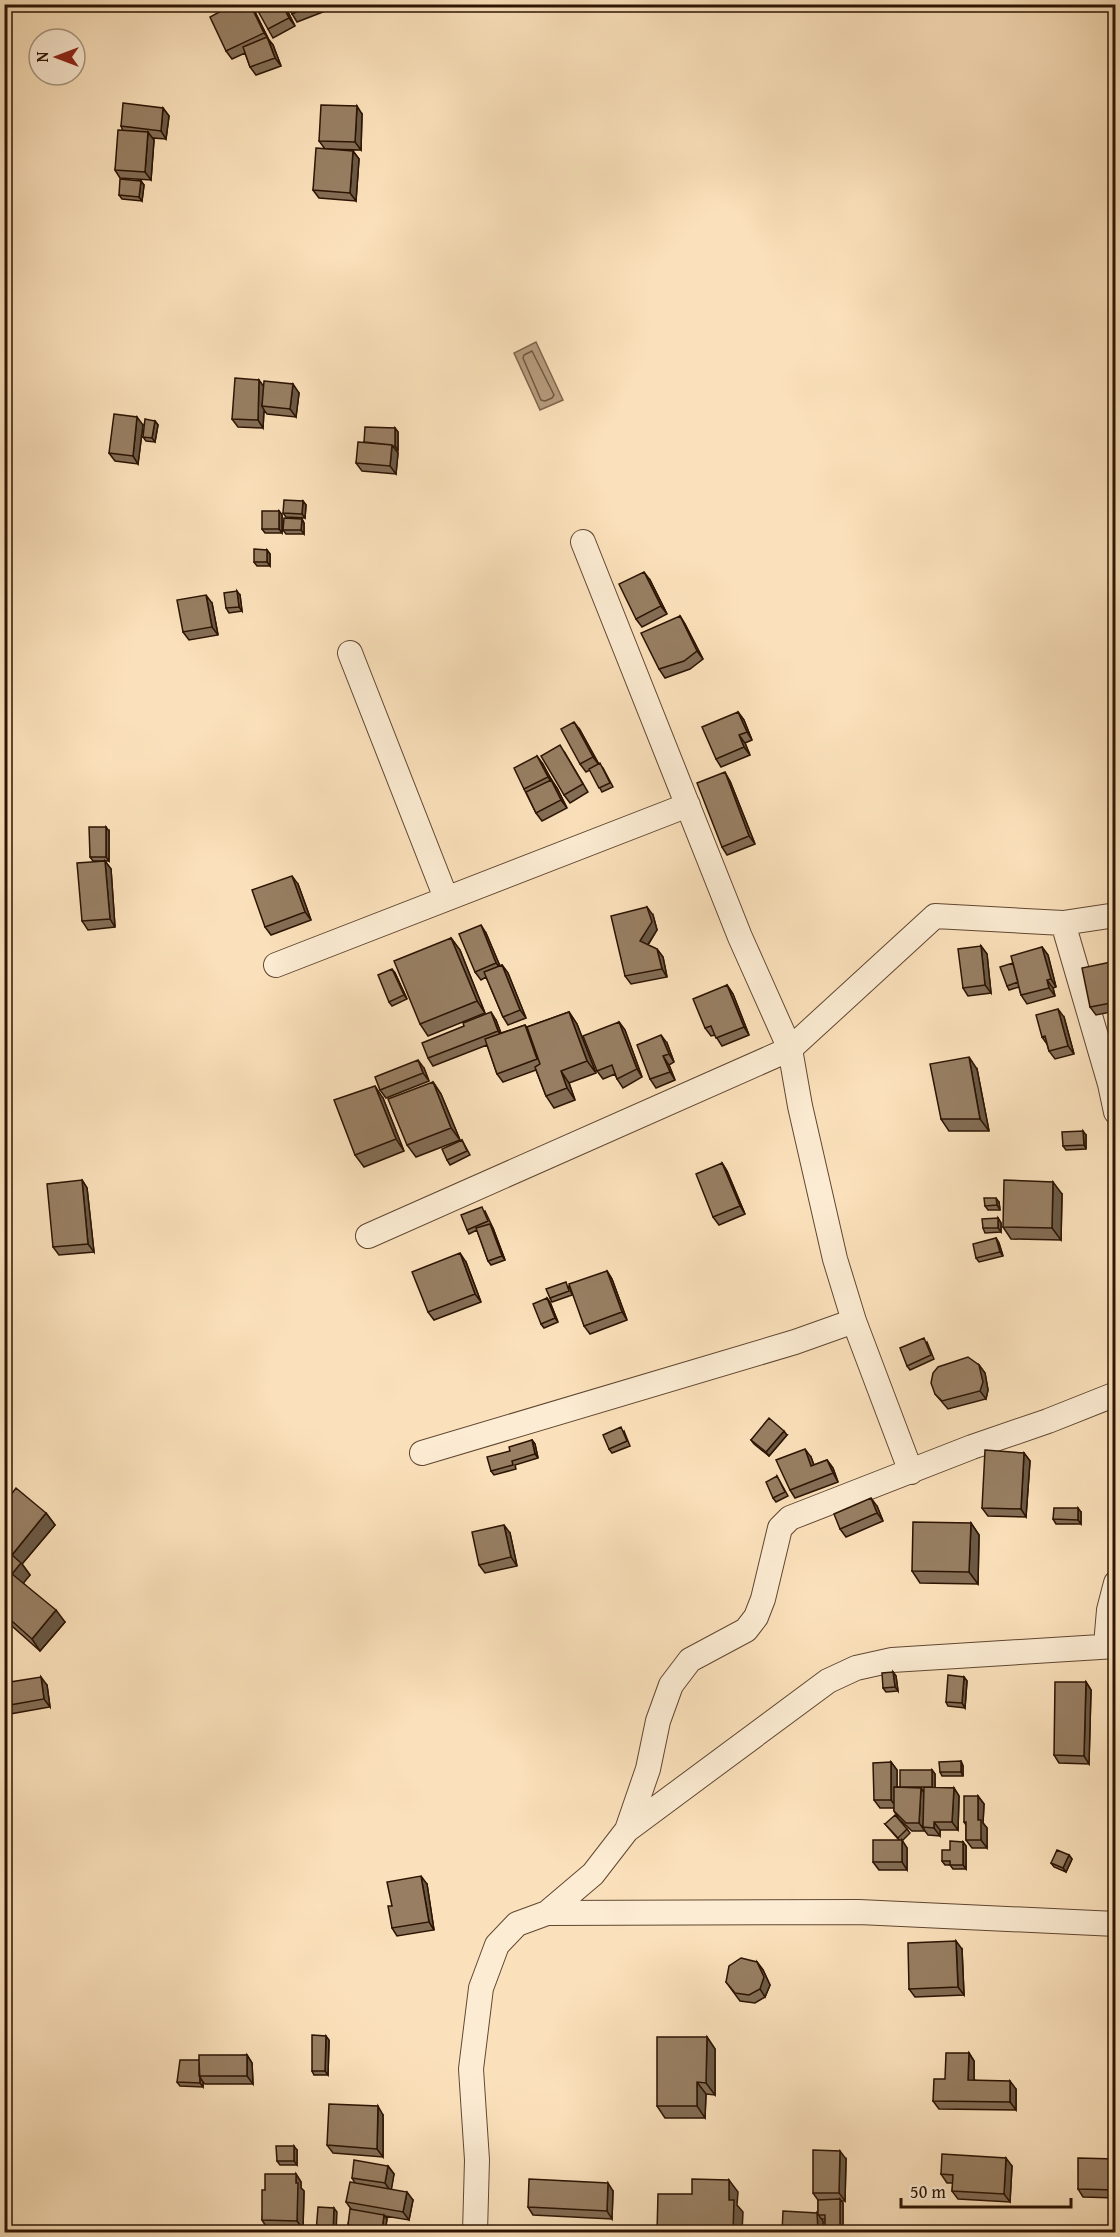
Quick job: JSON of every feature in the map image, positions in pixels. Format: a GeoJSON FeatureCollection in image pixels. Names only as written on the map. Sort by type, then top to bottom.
{"type":"FeatureCollection","features":[{"type":"Feature","properties":{"kind":"street"},"geometry":{"type":"LineString","coordinates":[[583,542],[740,937],[790,1048],[800,1106],[832,1248],[854,1321],[911,1472]]}},
{"type":"Feature","properties":{"kind":"street"},"geometry":{"type":"LineString","coordinates":[[350,653],[446,898]]}},
{"type":"Feature","properties":{"kind":"street"},"geometry":{"type":"LineString","coordinates":[[276,965],[688,805]]}},
{"type":"Feature","properties":{"kind":"street"},"geometry":{"type":"LineString","coordinates":[[368,1236],[790,1048],[934,916],[1063,923],[1116,915]]}},
{"type":"Feature","properties":{"kind":"street"},"geometry":{"type":"LineString","coordinates":[[1063,923],[1116,1112]]}},
{"type":"Feature","properties":{"kind":"street"},"geometry":{"type":"LineString","coordinates":[[422,1453],[784,1345],[854,1321]]}},
{"type":"Feature","properties":{"kind":"street"},"geometry":{"type":"LineString","coordinates":[[627,1830],[648,1769],[658,1721],[671,1684],[690,1660],[746,1630],[756,1617],[763,1599],[780,1528],[790,1518],[1116,1394]]}},
{"type":"Feature","properties":{"kind":"street"},"geometry":{"type":"LineString","coordinates":[[547,1913],[592,1874],[627,1830],[828,1681],[856,1668],[892,1660],[1111,1645],[1109,1610],[1116,1583]]}},
{"type":"Feature","properties":{"kind":"street"},"geometry":{"type":"LineString","coordinates":[[475,2232],[477,2160],[471,2069],[481,1988],[498,1945],[517,1924],[547,1913],[859,1912],[1116,1924]]}},
{"type":"Feature","properties":{"kind":"water"},"geometry":{"type":"Polygon","coordinates":[[[536,342],[563,400],[540,410],[514,353],[536,342]]]}},
{"type":"Feature","properties":{"kind":"building"},"geometry":{"type":"Polygon","coordinates":[[[234,4],[250,4],[264,33],[226,51],[210,17],[234,4]]]}},
{"type":"Feature","properties":{"kind":"building"},"geometry":{"type":"Polygon","coordinates":[[[254,4],[282,4],[289,18],[268,29],[254,4]]]}},
{"type":"Feature","properties":{"kind":"building"},"geometry":{"type":"Polygon","coordinates":[[[288,4],[315,4],[292,14],[288,4]]]}},
{"type":"Feature","properties":{"kind":"building"},"geometry":{"type":"Polygon","coordinates":[[[267,37],[275,58],[250,67],[243,47],[267,37]]]}},
{"type":"Feature","properties":{"kind":"building"},"geometry":{"type":"Polygon","coordinates":[[[123,103],[163,108],[161,131],[121,126],[123,103]]]}},
{"type":"Feature","properties":{"kind":"building"},"geometry":{"type":"Polygon","coordinates":[[[321,105],[357,106],[355,142],[319,141],[321,105]]]}},
{"type":"Feature","properties":{"kind":"building"},"geometry":{"type":"Polygon","coordinates":[[[118,130],[148,132],[145,172],[115,170],[118,130]]]}},
{"type":"Feature","properties":{"kind":"building"},"geometry":{"type":"Polygon","coordinates":[[[316,148],[353,151],[350,193],[313,190],[316,148]]]}},
{"type":"Feature","properties":{"kind":"building"},"geometry":{"type":"Polygon","coordinates":[[[120,179],[141,181],[139,197],[119,195],[120,179]]]}},
{"type":"Feature","properties":{"kind":"building"},"geometry":{"type":"Polygon","coordinates":[[[235,378],[259,380],[258,420],[232,419],[235,378]]]}},
{"type":"Feature","properties":{"kind":"building"},"geometry":{"type":"Polygon","coordinates":[[[264,381],[293,384],[290,409],[262,406],[264,381]]]}},
{"type":"Feature","properties":{"kind":"building"},"geometry":{"type":"Polygon","coordinates":[[[114,414],[137,417],[133,456],[109,453],[114,414]]]}},
{"type":"Feature","properties":{"kind":"building"},"geometry":{"type":"Polygon","coordinates":[[[145,419],[155,421],[152,438],[143,437],[145,419]]]}},
{"type":"Feature","properties":{"kind":"building"},"geometry":{"type":"Polygon","coordinates":[[[365,427],[395,428],[395,446],[364,442],[365,427]]]}},
{"type":"Feature","properties":{"kind":"building"},"geometry":{"type":"Polygon","coordinates":[[[358,442],[392,445],[390,466],[356,463],[358,442]]]}},
{"type":"Feature","properties":{"kind":"building"},"geometry":{"type":"Polygon","coordinates":[[[284,500],[303,501],[302,514],[283,513],[284,500]]]}},
{"type":"Feature","properties":{"kind":"building"},"geometry":{"type":"Polygon","coordinates":[[[262,511],[279,511],[279,529],[262,529],[262,511]]]}},
{"type":"Feature","properties":{"kind":"building"},"geometry":{"type":"Polygon","coordinates":[[[284,518],[302,519],[301,530],[283,530],[284,518]]]}},
{"type":"Feature","properties":{"kind":"building"},"geometry":{"type":"Polygon","coordinates":[[[254,549],[267,550],[267,562],[254,562],[254,549]]]}},
{"type":"Feature","properties":{"kind":"building"},"geometry":{"type":"Polygon","coordinates":[[[644,572],[661,606],[636,619],[619,584],[644,572]]]}},
{"type":"Feature","properties":{"kind":"building"},"geometry":{"type":"Polygon","coordinates":[[[237,591],[239,607],[226,608],[224,593],[237,591]]]}},
{"type":"Feature","properties":{"kind":"building"},"geometry":{"type":"Polygon","coordinates":[[[206,595],[212,627],[183,632],[177,600],[206,595]]]}},
{"type":"Feature","properties":{"kind":"building"},"geometry":{"type":"Polygon","coordinates":[[[680,616],[697,651],[684,661],[659,669],[641,633],[680,616]]]}},
{"type":"Feature","properties":{"kind":"building"},"geometry":{"type":"Polygon","coordinates":[[[738,712],[747,732],[739,735],[744,747],[716,759],[702,727],[738,712]]]}},
{"type":"Feature","properties":{"kind":"building"},"geometry":{"type":"Polygon","coordinates":[[[574,722],[593,757],[580,764],[561,729],[574,722]]]}},
{"type":"Feature","properties":{"kind":"building"},"geometry":{"type":"Polygon","coordinates":[[[560,745],[583,784],[564,795],[541,756],[560,745]]]}},
{"type":"Feature","properties":{"kind":"building"},"geometry":{"type":"Polygon","coordinates":[[[537,756],[548,777],[524,789],[514,768],[537,756]]]}},
{"type":"Feature","properties":{"kind":"building"},"geometry":{"type":"Polygon","coordinates":[[[600,763],[610,783],[599,788],[589,769],[600,763]]]}},
{"type":"Feature","properties":{"kind":"building"},"geometry":{"type":"Polygon","coordinates":[[[725,772],[749,836],[722,847],[697,783],[725,772]]]}},
{"type":"Feature","properties":{"kind":"building"},"geometry":{"type":"Polygon","coordinates":[[[551,780],[561,800],[536,813],[526,792],[551,780]]]}},
{"type":"Feature","properties":{"kind":"building"},"geometry":{"type":"Polygon","coordinates":[[[89,827],[106,827],[106,857],[90,857],[89,827]]]}},
{"type":"Feature","properties":{"kind":"building"},"geometry":{"type":"Polygon","coordinates":[[[105,861],[110,919],[82,921],[77,863],[105,861]]]}},
{"type":"Feature","properties":{"kind":"building"},"geometry":{"type":"Polygon","coordinates":[[[292,876],[305,912],[265,927],[252,890],[292,876]]]}},
{"type":"Feature","properties":{"kind":"building"},"geometry":{"type":"Polygon","coordinates":[[[647,907],[652,922],[640,941],[657,949],[662,969],[625,976],[611,916],[647,907]]]}},
{"type":"Feature","properties":{"kind":"building"},"geometry":{"type":"Polygon","coordinates":[[[481,925],[496,963],[475,972],[459,934],[481,925]]]}},
{"type":"Feature","properties":{"kind":"building"},"geometry":{"type":"Polygon","coordinates":[[[451,938],[477,1001],[420,1024],[394,961],[451,938]]]}},
{"type":"Feature","properties":{"kind":"building"},"geometry":{"type":"Polygon","coordinates":[[[981,946],[985,985],[963,988],[958,949],[981,946]]]}},
{"type":"Feature","properties":{"kind":"building"},"geometry":{"type":"Polygon","coordinates":[[[1042,947],[1051,979],[1047,980],[1049,988],[1021,995],[1011,956],[1042,947]]]}},
{"type":"Feature","properties":{"kind":"building"},"geometry":{"type":"Polygon","coordinates":[[[1116,961],[1116,1002],[1090,1007],[1082,968],[1116,961]]]}},
{"type":"Feature","properties":{"kind":"building"},"geometry":{"type":"Polygon","coordinates":[[[1013,963],[1018,982],[1007,986],[1000,967],[1013,963]]]}},
{"type":"Feature","properties":{"kind":"building"},"geometry":{"type":"Polygon","coordinates":[[[502,965],[520,1010],[503,1017],[484,972],[502,965]]]}},
{"type":"Feature","properties":{"kind":"building"},"geometry":{"type":"Polygon","coordinates":[[[392,969],[404,995],[389,1002],[378,975],[392,969]]]}},
{"type":"Feature","properties":{"kind":"building"},"geometry":{"type":"Polygon","coordinates":[[[727,985],[744,1027],[716,1038],[711,1026],[705,1028],[693,999],[727,985]]]}},
{"type":"Feature","properties":{"kind":"building"},"geometry":{"type":"Polygon","coordinates":[[[1058,1009],[1068,1046],[1049,1051],[1045,1036],[1042,1037],[1036,1015],[1058,1009]]]}},
{"type":"Feature","properties":{"kind":"building"},"geometry":{"type":"Polygon","coordinates":[[[491,1012],[498,1031],[428,1058],[422,1043],[491,1012]]]}},
{"type":"Feature","properties":{"kind":"building"},"geometry":{"type":"Polygon","coordinates":[[[569,1012],[587,1061],[561,1071],[567,1088],[546,1096],[535,1067],[540,1064],[527,1027],[569,1012]]]}},
{"type":"Feature","properties":{"kind":"building"},"geometry":{"type":"Polygon","coordinates":[[[619,1022],[637,1069],[617,1079],[612,1065],[597,1071],[583,1036],[619,1022]]]}},
{"type":"Feature","properties":{"kind":"building"},"geometry":{"type":"Polygon","coordinates":[[[525,1025],[537,1059],[497,1074],[485,1039],[525,1025]]]}},
{"type":"Feature","properties":{"kind":"building"},"geometry":{"type":"Polygon","coordinates":[[[661,1035],[669,1054],[663,1056],[670,1072],[650,1079],[637,1045],[661,1035]]]}},
{"type":"Feature","properties":{"kind":"building"},"geometry":{"type":"Polygon","coordinates":[[[969,1057],[980,1119],[941,1119],[930,1064],[969,1057]]]}},
{"type":"Feature","properties":{"kind":"building"},"geometry":{"type":"Polygon","coordinates":[[[418,1060],[423,1073],[380,1090],[375,1077],[418,1060]]]}},
{"type":"Feature","properties":{"kind":"building"},"geometry":{"type":"Polygon","coordinates":[[[433,1082],[451,1128],[407,1145],[388,1099],[433,1082]]]}},
{"type":"Feature","properties":{"kind":"building"},"geometry":{"type":"Polygon","coordinates":[[[375,1086],[396,1139],[355,1155],[334,1100],[375,1086]]]}},
{"type":"Feature","properties":{"kind":"building"},"geometry":{"type":"Polygon","coordinates":[[[1083,1131],[1084,1145],[1063,1146],[1062,1132],[1083,1131]]]}},
{"type":"Feature","properties":{"kind":"building"},"geometry":{"type":"Polygon","coordinates":[[[462,1140],[467,1151],[447,1160],[442,1149],[462,1140]]]}},
{"type":"Feature","properties":{"kind":"building"},"geometry":{"type":"Polygon","coordinates":[[[722,1163],[740,1206],[713,1217],[696,1174],[722,1163]]]}},
{"type":"Feature","properties":{"kind":"building"},"geometry":{"type":"Polygon","coordinates":[[[82,1180],[88,1244],[53,1247],[47,1184],[82,1180]]]}},
{"type":"Feature","properties":{"kind":"building"},"geometry":{"type":"Polygon","coordinates":[[[1004,1180],[1053,1182],[1052,1228],[1003,1227],[1004,1180]]]}},
{"type":"Feature","properties":{"kind":"building"},"geometry":{"type":"Polygon","coordinates":[[[984,1198],[996,1198],[997,1205],[985,1206],[984,1198]]]}},
{"type":"Feature","properties":{"kind":"building"},"geometry":{"type":"Polygon","coordinates":[[[482,1207],[488,1221],[467,1230],[461,1215],[482,1207]]]}},
{"type":"Feature","properties":{"kind":"building"},"geometry":{"type":"Polygon","coordinates":[[[998,1218],[998,1228],[983,1228],[982,1219],[998,1218]]]}},
{"type":"Feature","properties":{"kind":"building"},"geometry":{"type":"Polygon","coordinates":[[[490,1224],[502,1256],[488,1261],[476,1228],[490,1224]]]}},
{"type":"Feature","properties":{"kind":"building"},"geometry":{"type":"Polygon","coordinates":[[[996,1238],[1000,1252],[976,1258],[973,1244],[996,1238]]]}},
{"type":"Feature","properties":{"kind":"building"},"geometry":{"type":"Polygon","coordinates":[[[460,1253],[475,1294],[428,1312],[412,1272],[460,1253]]]}},
{"type":"Feature","properties":{"kind":"building"},"geometry":{"type":"Polygon","coordinates":[[[607,1271],[622,1312],[584,1326],[569,1284],[607,1271]]]}},
{"type":"Feature","properties":{"kind":"building"},"geometry":{"type":"Polygon","coordinates":[[[566,1282],[569,1291],[550,1298],[546,1289],[566,1282]]]}},
{"type":"Feature","properties":{"kind":"building"},"geometry":{"type":"Polygon","coordinates":[[[547,1298],[555,1318],[541,1324],[533,1304],[547,1298]]]}},
{"type":"Feature","properties":{"kind":"building"},"geometry":{"type":"Polygon","coordinates":[[[924,1338],[931,1355],[907,1366],[900,1348],[924,1338]]]}},
{"type":"Feature","properties":{"kind":"building"},"geometry":{"type":"Polygon","coordinates":[[[968,1357],[979,1365],[983,1382],[980,1391],[942,1401],[935,1394],[931,1383],[933,1373],[938,1367],[968,1357]]]}},
{"type":"Feature","properties":{"kind":"building"},"geometry":{"type":"Polygon","coordinates":[[[769,1418],[784,1431],[766,1452],[751,1440],[769,1418]]]}},
{"type":"Feature","properties":{"kind":"building"},"geometry":{"type":"Polygon","coordinates":[[[621,1427],[627,1441],[609,1449],[603,1435],[621,1427]]]}},
{"type":"Feature","properties":{"kind":"building"},"geometry":{"type":"Polygon","coordinates":[[[532,1440],[535,1454],[512,1461],[513,1465],[491,1471],[487,1457],[510,1451],[509,1447],[532,1440]]]}},
{"type":"Feature","properties":{"kind":"building"},"geometry":{"type":"Polygon","coordinates":[[[805,1449],[811,1466],[827,1460],[833,1473],[790,1490],[776,1460],[805,1449]]]}},
{"type":"Feature","properties":{"kind":"building"},"geometry":{"type":"Polygon","coordinates":[[[985,1450],[1024,1453],[1021,1509],[982,1508],[985,1450]]]}},
{"type":"Feature","properties":{"kind":"building"},"geometry":{"type":"Polygon","coordinates":[[[777,1476],[785,1492],[773,1498],[766,1482],[777,1476]]]}},
{"type":"Feature","properties":{"kind":"building"},"geometry":{"type":"Polygon","coordinates":[[[16,1488],[46,1513],[12,1555],[21,1563],[12,1574],[56,1610],[32,1639],[4,1614],[4,1504],[16,1488]]]}},
{"type":"Feature","properties":{"kind":"building"},"geometry":{"type":"Polygon","coordinates":[[[871,1498],[877,1513],[840,1529],[834,1514],[871,1498]]]}},
{"type":"Feature","properties":{"kind":"building"},"geometry":{"type":"Polygon","coordinates":[[[1054,1508],[1078,1508],[1078,1520],[1053,1519],[1054,1508]]]}},
{"type":"Feature","properties":{"kind":"building"},"geometry":{"type":"Polygon","coordinates":[[[913,1522],[971,1523],[969,1572],[912,1571],[913,1522]]]}},
{"type":"Feature","properties":{"kind":"building"},"geometry":{"type":"Polygon","coordinates":[[[504,1525],[511,1557],[479,1565],[472,1532],[504,1525]]]}},
{"type":"Feature","properties":{"kind":"building"},"geometry":{"type":"Polygon","coordinates":[[[893,1672],[895,1687],[883,1688],[882,1673],[893,1672]]]}},
{"type":"Feature","properties":{"kind":"building"},"geometry":{"type":"Polygon","coordinates":[[[948,1675],[964,1677],[962,1703],[946,1702],[948,1675]]]}},
{"type":"Feature","properties":{"kind":"building"},"geometry":{"type":"Polygon","coordinates":[[[41,1677],[44,1699],[4,1706],[4,1683],[41,1677]]]}},
{"type":"Feature","properties":{"kind":"building"},"geometry":{"type":"Polygon","coordinates":[[[1055,1682],[1086,1682],[1084,1756],[1054,1755],[1055,1682]]]}},
{"type":"Feature","properties":{"kind":"building"},"geometry":{"type":"Polygon","coordinates":[[[961,1761],[961,1772],[940,1772],[939,1762],[961,1761]]]}},
{"type":"Feature","properties":{"kind":"building"},"geometry":{"type":"Polygon","coordinates":[[[891,1762],[891,1800],[874,1800],[873,1763],[891,1762]]]}},
{"type":"Feature","properties":{"kind":"building"},"geometry":{"type":"Polygon","coordinates":[[[900,1770],[932,1770],[932,1787],[900,1787],[900,1770]]]}},
{"type":"Feature","properties":{"kind":"building"},"geometry":{"type":"Polygon","coordinates":[[[894,1787],[921,1788],[919,1823],[906,1823],[894,1811],[894,1787]]]}},
{"type":"Feature","properties":{"kind":"building"},"geometry":{"type":"Polygon","coordinates":[[[924,1787],[954,1788],[952,1822],[934,1822],[934,1828],[923,1827],[924,1787]]]}},
{"type":"Feature","properties":{"kind":"building"},"geometry":{"type":"Polygon","coordinates":[[[964,1796],[978,1796],[981,1840],[966,1840],[964,1796]]]}},
{"type":"Feature","properties":{"kind":"building"},"geometry":{"type":"Polygon","coordinates":[[[895,1815],[907,1829],[898,1838],[885,1824],[895,1815]]]}},
{"type":"Feature","properties":{"kind":"building"},"geometry":{"type":"Polygon","coordinates":[[[873,1840],[902,1840],[902,1862],[873,1862],[873,1840]]]}},
{"type":"Feature","properties":{"kind":"building"},"geometry":{"type":"Polygon","coordinates":[[[950,1841],[963,1842],[963,1865],[950,1865],[950,1861],[942,1861],[942,1850],[950,1850],[950,1841]]]}},
{"type":"Feature","properties":{"kind":"building"},"geometry":{"type":"Polygon","coordinates":[[[1057,1850],[1069,1855],[1063,1868],[1051,1863],[1057,1850]]]}},
{"type":"Feature","properties":{"kind":"building"},"geometry":{"type":"Polygon","coordinates":[[[421,1876],[429,1922],[392,1928],[388,1906],[392,1906],[387,1882],[421,1876]]]}},
{"type":"Feature","properties":{"kind":"building"},"geometry":{"type":"Polygon","coordinates":[[[956,1941],[958,1987],[909,1989],[908,1943],[956,1941]]]}},
{"type":"Feature","properties":{"kind":"building"},"geometry":{"type":"Polygon","coordinates":[[[1111,1942],[1116,1942],[1116,1957],[1111,1957],[1111,1942]]]}},
{"type":"Feature","properties":{"kind":"building"},"geometry":{"type":"Polygon","coordinates":[[[741,1958],[757,1962],[764,1977],[760,1989],[749,1995],[735,1993],[726,1982],[729,1966],[741,1958]]]}},
{"type":"Feature","properties":{"kind":"building"},"geometry":{"type":"Polygon","coordinates":[[[312,2035],[326,2036],[325,2071],[312,2071],[312,2035]]]}},
{"type":"Feature","properties":{"kind":"building"},"geometry":{"type":"Polygon","coordinates":[[[657,2037],[707,2037],[706,2083],[697,2082],[697,2106],[657,2106],[657,2037]]]}},
{"type":"Feature","properties":{"kind":"building"},"geometry":{"type":"Polygon","coordinates":[[[946,2053],[969,2053],[968,2080],[1010,2081],[1010,2102],[933,2101],[934,2079],[945,2079],[946,2053]]]}},
{"type":"Feature","properties":{"kind":"building"},"geometry":{"type":"Polygon","coordinates":[[[199,2055],[247,2055],[247,2076],[199,2076],[199,2055]]]}},
{"type":"Feature","properties":{"kind":"building"},"geometry":{"type":"Polygon","coordinates":[[[180,2060],[199,2060],[200,2083],[177,2082],[180,2060]]]}},
{"type":"Feature","properties":{"kind":"building"},"geometry":{"type":"Polygon","coordinates":[[[329,2104],[378,2106],[377,2149],[327,2145],[329,2104]]]}},
{"type":"Feature","properties":{"kind":"building"},"geometry":{"type":"Polygon","coordinates":[[[276,2146],[294,2146],[294,2161],[277,2161],[276,2146]]]}},
{"type":"Feature","properties":{"kind":"building"},"geometry":{"type":"Polygon","coordinates":[[[813,2150],[840,2151],[839,2193],[813,2193],[813,2150]]]}},
{"type":"Feature","properties":{"kind":"building"},"geometry":{"type":"Polygon","coordinates":[[[942,2154],[1006,2158],[1004,2194],[952,2191],[953,2175],[941,2174],[942,2154]]]}},
{"type":"Feature","properties":{"kind":"building"},"geometry":{"type":"Polygon","coordinates":[[[1078,2158],[1116,2159],[1116,2190],[1078,2189],[1078,2158]]]}},
{"type":"Feature","properties":{"kind":"building"},"geometry":{"type":"Polygon","coordinates":[[[354,2160],[388,2166],[385,2183],[352,2178],[354,2160]]]}},
{"type":"Feature","properties":{"kind":"building"},"geometry":{"type":"Polygon","coordinates":[[[265,2174],[296,2174],[296,2183],[298,2183],[297,2221],[262,2220],[262,2190],[265,2190],[265,2174]]]}},
{"type":"Feature","properties":{"kind":"building"},"geometry":{"type":"Polygon","coordinates":[[[529,2179],[608,2183],[607,2211],[528,2207],[529,2179]]]}},
{"type":"Feature","properties":{"kind":"building"},"geometry":{"type":"Polygon","coordinates":[[[692,2179],[729,2180],[729,2200],[734,2200],[733,2232],[657,2232],[658,2194],[692,2194],[692,2179]]]}},
{"type":"Feature","properties":{"kind":"building"},"geometry":{"type":"Polygon","coordinates":[[[350,2182],[407,2192],[403,2212],[346,2202],[350,2182]]]}},
{"type":"Feature","properties":{"kind":"building"},"geometry":{"type":"Polygon","coordinates":[[[840,2199],[840,2226],[825,2226],[825,2215],[818,2215],[818,2200],[840,2199]]]}},
{"type":"Feature","properties":{"kind":"building"},"geometry":{"type":"Polygon","coordinates":[[[318,2207],[334,2208],[333,2232],[316,2232],[318,2207]]]}},
{"type":"Feature","properties":{"kind":"building"},"geometry":{"type":"Polygon","coordinates":[[[350,2209],[384,2215],[382,2231],[348,2225],[350,2209]]]}},
{"type":"Feature","properties":{"kind":"building"},"geometry":{"type":"Polygon","coordinates":[[[783,2211],[817,2213],[818,2232],[782,2232],[783,2211]]]}},
{"type":"Feature","properties":{"kind":"building"},"geometry":{"type":"Polygon","coordinates":[[[827,2230],[847,2231],[827,2232],[827,2230]]]}}]}
